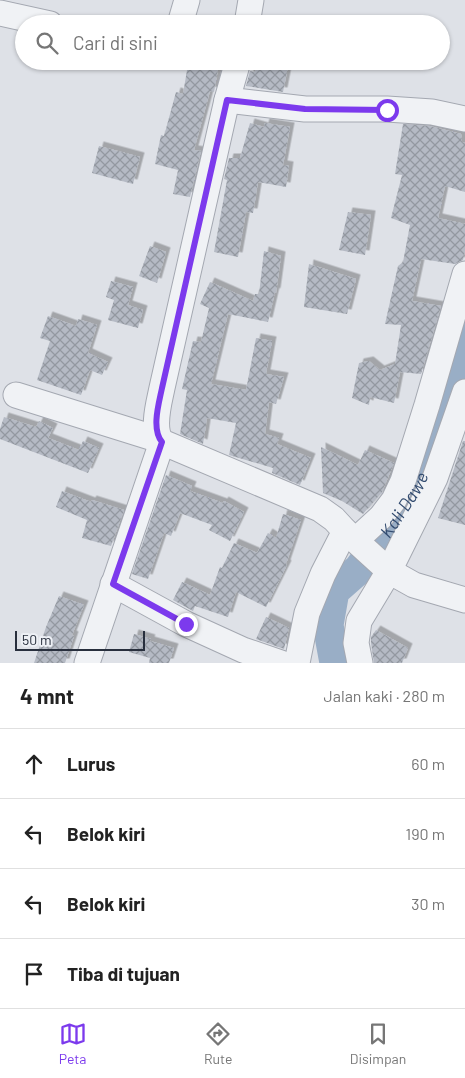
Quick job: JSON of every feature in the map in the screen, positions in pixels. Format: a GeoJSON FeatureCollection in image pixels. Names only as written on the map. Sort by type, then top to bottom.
{"type":"FeatureCollection","features":[{"type":"Feature","properties":{"kind":"street"},"geometry":{"type":"LineString","coordinates":[[177,15],[186,0]]}},
{"type":"Feature","properties":{"kind":"street"},"geometry":{"type":"LineString","coordinates":[[248,15],[251,0]]}},
{"type":"Feature","properties":{"kind":"street"},"geometry":{"type":"LineString","coordinates":[[0,13],[15,16]]}},
{"type":"Feature","properties":{"kind":"street"},"geometry":{"type":"LineString","coordinates":[[87,663],[161,441],[157,428],[157,415],[162,388],[235,70]]}},
{"type":"Feature","properties":{"kind":"street"},"geometry":{"type":"LineString","coordinates":[[227,100],[305,109],[432,112],[465,119]]}},
{"type":"Feature","properties":{"kind":"street"},"geometry":{"type":"LineString","coordinates":[[297,663],[306,613],[323,574],[354,539],[381,518],[394,500],[427,405],[465,274]]}},
{"type":"Feature","properties":{"kind":"street"},"geometry":{"type":"LineString","coordinates":[[360,663],[356,644],[359,622],[385,567],[436,478],[465,392]]}},
{"type":"Feature","properties":{"kind":"street"},"geometry":{"type":"LineString","coordinates":[[16,395],[161,441],[320,509],[334,519],[385,567],[414,585],[465,600]]}},
{"type":"Feature","properties":{"kind":"street"},"geometry":{"type":"LineString","coordinates":[[113,584],[186,624],[243,650],[281,663]]}},
{"type":"Feature","properties":{"kind":"building"},"geometry":{"type":"Polygon","coordinates":[[[187,70],[218,70],[214,92],[210,91],[194,150],[201,151],[190,197],[173,194],[178,170],[155,164],[161,135],[164,136],[176,92],[183,94],[187,70]]]}},
{"type":"Feature","properties":{"kind":"building"},"geometry":{"type":"Polygon","coordinates":[[[255,70],[287,70],[283,92],[246,86],[250,71],[255,72],[255,70]]]}},
{"type":"Feature","properties":{"kind":"building"},"geometry":{"type":"Polygon","coordinates":[[[250,123],[264,127],[265,123],[290,127],[283,165],[289,166],[286,187],[258,182],[253,213],[246,212],[238,257],[214,252],[227,180],[224,179],[229,158],[240,158],[250,123]]]}},
{"type":"Feature","properties":{"kind":"building"},"geometry":{"type":"Polygon","coordinates":[[[403,124],[430,126],[461,134],[462,142],[465,143],[465,192],[445,186],[438,218],[465,224],[465,250],[463,260],[455,264],[421,259],[412,301],[441,306],[421,374],[400,372],[394,403],[370,397],[369,405],[352,398],[359,363],[369,361],[380,370],[395,364],[401,325],[385,324],[398,266],[403,262],[410,225],[391,218],[402,175],[395,174],[403,124]]]}},
{"type":"Feature","properties":{"kind":"building"},"geometry":{"type":"Polygon","coordinates":[[[99,146],[140,157],[133,184],[92,173],[99,146]]]}},
{"type":"Feature","properties":{"kind":"building"},"geometry":{"type":"Polygon","coordinates":[[[348,212],[371,215],[365,255],[339,250],[348,212]]]}},
{"type":"Feature","properties":{"kind":"building"},"geometry":{"type":"Polygon","coordinates":[[[150,246],[166,252],[157,283],[139,276],[150,246]]]}},
{"type":"Feature","properties":{"kind":"building"},"geometry":{"type":"Polygon","coordinates":[[[264,251],[281,256],[276,293],[268,322],[228,314],[211,384],[246,390],[256,338],[272,341],[266,374],[284,377],[276,404],[269,402],[265,434],[279,438],[277,444],[311,458],[300,485],[272,473],[273,468],[229,455],[236,423],[207,418],[203,444],[180,434],[187,390],[182,389],[193,341],[201,342],[209,308],[200,304],[210,282],[253,301],[255,294],[259,294],[264,251]]]}},
{"type":"Feature","properties":{"kind":"building"},"geometry":{"type":"Polygon","coordinates":[[[309,264],[356,279],[347,314],[304,307],[309,264]]]}},
{"type":"Feature","properties":{"kind":"building"},"geometry":{"type":"Polygon","coordinates":[[[111,281],[133,287],[128,305],[143,310],[138,328],[108,320],[114,300],[106,297],[111,281]]]}},
{"type":"Feature","properties":{"kind":"building"},"geometry":{"type":"Polygon","coordinates":[[[48,316],[76,326],[78,319],[97,325],[88,353],[108,362],[102,375],[90,370],[81,395],[37,380],[50,341],[40,338],[48,316]]]}},
{"type":"Feature","properties":{"kind":"building"},"geometry":{"type":"Polygon","coordinates":[[[4,417],[36,427],[39,421],[53,428],[48,438],[79,450],[83,441],[99,448],[88,473],[0,439],[0,429],[4,417]]]}},
{"type":"Feature","properties":{"kind":"building"},"geometry":{"type":"Polygon","coordinates":[[[463,441],[465,441],[465,525],[438,518],[463,441]]]}},
{"type":"Feature","properties":{"kind":"building"},"geometry":{"type":"Polygon","coordinates":[[[321,447],[358,465],[365,450],[394,463],[382,492],[363,514],[342,501],[323,493],[321,447]]]}},
{"type":"Feature","properties":{"kind":"building"},"geometry":{"type":"Polygon","coordinates":[[[166,475],[192,486],[190,491],[223,503],[224,501],[244,512],[230,541],[209,530],[212,525],[180,513],[171,536],[164,533],[148,579],[132,574],[166,475]]]}},
{"type":"Feature","properties":{"kind":"building"},"geometry":{"type":"Polygon","coordinates":[[[62,491],[91,502],[92,500],[124,510],[111,546],[82,538],[87,520],[56,507],[62,491]]]}},
{"type":"Feature","properties":{"kind":"building"},"geometry":{"type":"Polygon","coordinates":[[[283,514],[301,520],[287,565],[266,607],[236,592],[228,617],[195,606],[193,611],[173,600],[182,582],[210,595],[220,567],[222,568],[234,543],[257,553],[268,533],[276,538],[283,514]]]}},
{"type":"Feature","properties":{"kind":"building"},"geometry":{"type":"Polygon","coordinates":[[[59,596],[84,605],[72,635],[74,636],[65,663],[34,663],[46,627],[59,596]]]}},
{"type":"Feature","properties":{"kind":"building"},"geometry":{"type":"Polygon","coordinates":[[[266,617],[289,628],[284,649],[256,639],[266,617]]]}},
{"type":"Feature","properties":{"kind":"building"},"geometry":{"type":"Polygon","coordinates":[[[376,630],[408,648],[402,663],[374,663],[371,637],[376,630]]]}},
{"type":"Feature","properties":{"kind":"building"},"geometry":{"type":"Polygon","coordinates":[[[134,634],[174,648],[169,663],[149,663],[150,658],[129,652],[134,634]]]}},
{"type":"Feature","properties":{"kind":"waterway","name":"Kali Dawe"},"geometry":{"type":"LineString","coordinates":[[335,663],[328,625],[334,591],[359,569],[418,484],[439,425],[465,333]]}},
{"type":"Feature","properties":{"kind":"route"},"geometry":{"type":"LineString","coordinates":[[186,624],[113,584],[162,442],[158,435],[157,415],[162,388],[227,100],[265,106],[305,109],[387,110]]}}]}
